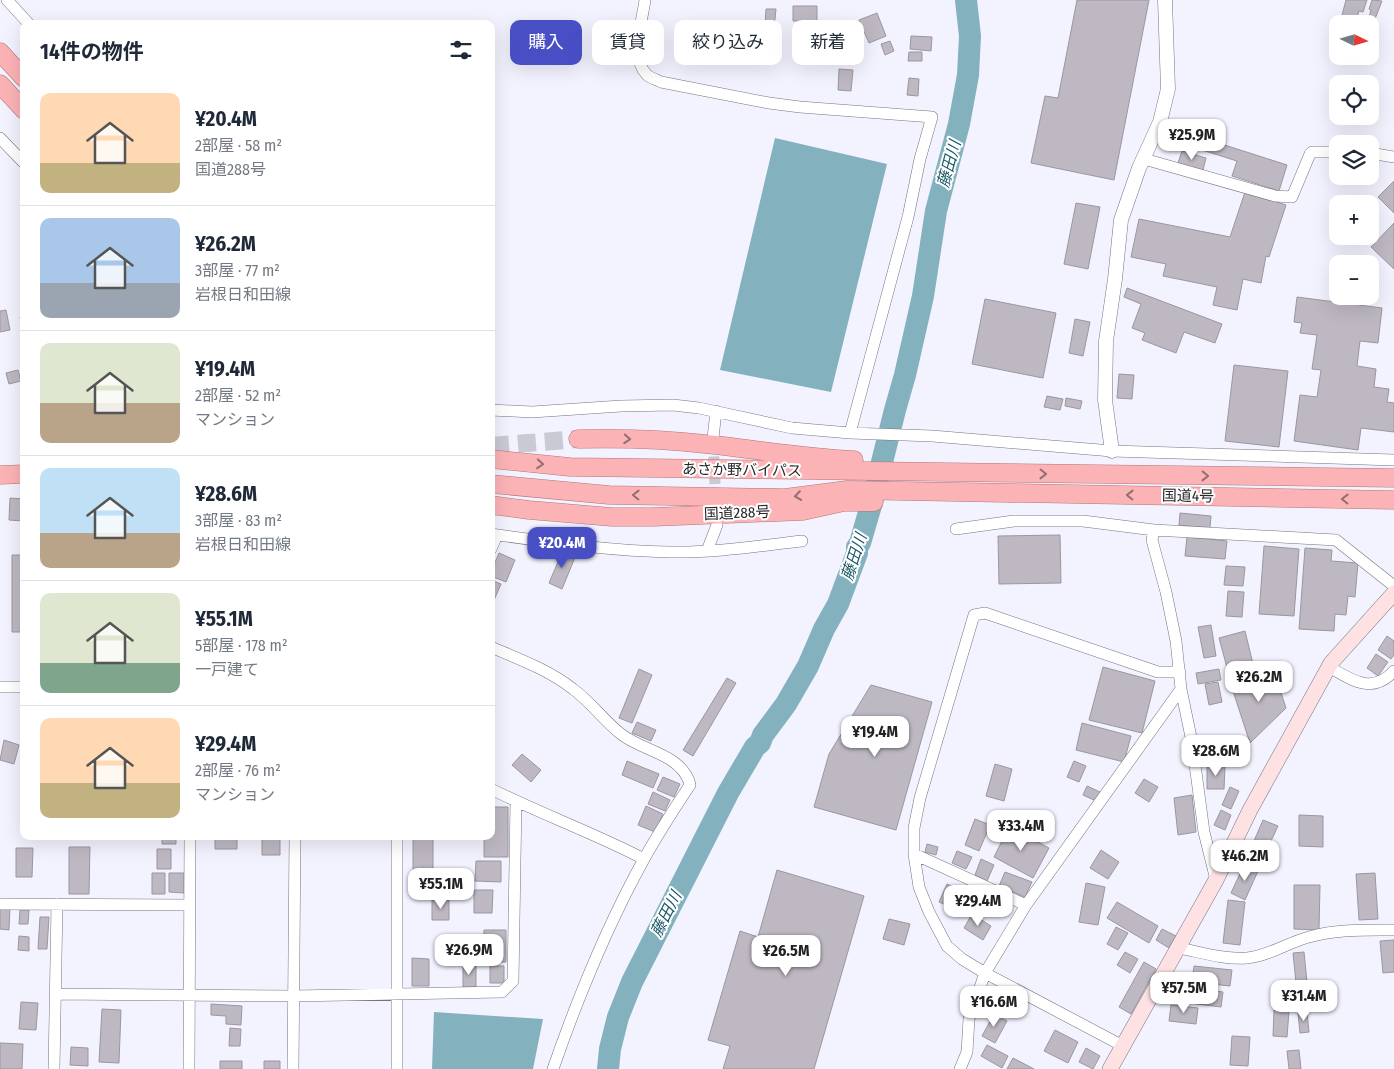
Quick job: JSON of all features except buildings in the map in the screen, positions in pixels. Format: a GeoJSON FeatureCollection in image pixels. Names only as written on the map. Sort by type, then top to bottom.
{"type":"FeatureCollection","features":[{"type":"Feature","properties":{"kind":"highway"},"geometry":{"type":"LineString","coordinates":[[0,52],[20,74]]}},
{"type":"Feature","properties":{"kind":"highway"},"geometry":{"type":"LineString","coordinates":[[0,84],[20,106]]}},
{"type":"Feature","properties":{"kind":"highway"},"geometry":{"type":"LineString","coordinates":[[578,439],[617,438],[705,444],[815,458],[852,465]]}},
{"type":"Feature","properties":{"kind":"highway","name":"あさか野バイパス"},"geometry":{"type":"LineString","coordinates":[[495,459],[570,467],[852,465]]}},
{"type":"Feature","properties":{"kind":"highway"},"geometry":{"type":"LineString","coordinates":[[0,464],[20,464]]}},
{"type":"Feature","properties":{"kind":"highway","name":"国道4号"},"geometry":{"type":"LineString","coordinates":[[852,465],[922,467],[994,473],[1394,478]]}},
{"type":"Feature","properties":{"kind":"highway"},"geometry":{"type":"LineString","coordinates":[[0,475],[20,474]]}},
{"type":"Feature","properties":{"kind":"highway","name":"あさか野バイパス"},"geometry":{"type":"LineString","coordinates":[[495,484],[609,495],[776,498],[845,496]]}},
{"type":"Feature","properties":{"kind":"highway","name":"国道4号"},"geometry":{"type":"LineString","coordinates":[[981,492],[1394,500]]}},
{"type":"Feature","properties":{"kind":"highway","name":"国道288号"},"geometry":{"type":"LineString","coordinates":[[495,505],[612,517],[653,517],[803,511],[845,496],[916,496],[981,492]]}},
{"type":"Feature","properties":{"kind":"main road"},"geometry":{"type":"LineString","coordinates":[[1110,1069],[1179,948],[1216,880],[1250,810],[1329,667],[1394,593]]}},
{"type":"Feature","properties":{"kind":"street"},"geometry":{"type":"LineString","coordinates":[[7,0],[25,20]]}},
{"type":"Feature","properties":{"kind":"street"},"geometry":{"type":"LineString","coordinates":[[645,0],[637,53],[640,63],[648,75],[661,82],[800,107],[932,117],[920,159],[908,217],[855,433]]}},
{"type":"Feature","properties":{"kind":"street"},"geometry":{"type":"LineString","coordinates":[[1112,451],[1105,400],[1106,341],[1121,220],[1160,122],[1168,89],[1165,0]]}},
{"type":"Feature","properties":{"kind":"street"},"geometry":{"type":"LineString","coordinates":[[0,138],[20,159]]}},
{"type":"Feature","properties":{"kind":"street"},"geometry":{"type":"LineString","coordinates":[[1144,159],[1285,198],[1292,197],[1310,154],[1312,152],[1329,152]]}},
{"type":"Feature","properties":{"kind":"street"},"geometry":{"type":"LineString","coordinates":[[1379,154],[1394,157]]}},
{"type":"Feature","properties":{"kind":"street"},"geometry":{"type":"LineString","coordinates":[[495,410],[532,412],[644,405],[699,408],[792,428],[855,433],[932,436],[1112,451],[1394,460]]}},
{"type":"Feature","properties":{"kind":"street"},"geometry":{"type":"LineString","coordinates":[[713,438],[716,411]]}},
{"type":"Feature","properties":{"kind":"street"},"geometry":{"type":"LineString","coordinates":[[956,529],[1014,521],[1083,521],[1154,530],[1336,540],[1394,586]]}},
{"type":"Feature","properties":{"kind":"street"},"geometry":{"type":"LineString","coordinates":[[707,552],[716,525]]}},
{"type":"Feature","properties":{"kind":"street"},"geometry":{"type":"LineString","coordinates":[[1154,530],[1152,540],[1172,616],[1181,689],[1192,742],[1204,832],[1216,880]]}},
{"type":"Feature","properties":{"kind":"street"},"geometry":{"type":"LineString","coordinates":[[495,535],[628,550],[707,552],[802,541]]}},
{"type":"Feature","properties":{"kind":"street"},"geometry":{"type":"LineString","coordinates":[[1123,1046],[985,972],[962,958],[948,946],[929,912],[919,887],[914,854],[914,828],[920,798],[974,614],[984,613],[1158,672],[1180,672]]}},
{"type":"Feature","properties":{"kind":"street"},"geometry":{"type":"LineString","coordinates":[[495,649],[536,666],[574,689],[622,735],[677,764],[688,778],[690,785],[644,859],[610,926],[570,1020],[554,1069]]}},
{"type":"Feature","properties":{"kind":"street"},"geometry":{"type":"LineString","coordinates":[[1329,667],[1354,681],[1372,684],[1386,680],[1394,671]]}},
{"type":"Feature","properties":{"kind":"street"},"geometry":{"type":"LineString","coordinates":[[0,687],[20,687]]}},
{"type":"Feature","properties":{"kind":"street"},"geometry":{"type":"LineString","coordinates":[[960,1069],[967,1052],[969,1019],[985,972],[1026,905],[1181,689]]}},
{"type":"Feature","properties":{"kind":"street"},"geometry":{"type":"LineString","coordinates":[[495,791],[608,840],[644,859]]}},
{"type":"Feature","properties":{"kind":"street"},"geometry":{"type":"LineString","coordinates":[[56,994],[294,996],[502,992],[513,981],[516,801]]}},
{"type":"Feature","properties":{"kind":"street"},"geometry":{"type":"LineString","coordinates":[[189,1069],[190,840]]}},
{"type":"Feature","properties":{"kind":"street"},"geometry":{"type":"LineString","coordinates":[[293,1069],[295,840]]}},
{"type":"Feature","properties":{"kind":"street"},"geometry":{"type":"LineString","coordinates":[[397,840],[397,1069]]}},
{"type":"Feature","properties":{"kind":"street"},"geometry":{"type":"LineString","coordinates":[[914,854],[1026,905]]}},
{"type":"Feature","properties":{"kind":"street"},"geometry":{"type":"LineString","coordinates":[[0,904],[190,905]]}},
{"type":"Feature","properties":{"kind":"street"},"geometry":{"type":"LineString","coordinates":[[54,1069],[57,904]]}},
{"type":"Feature","properties":{"kind":"street"},"geometry":{"type":"LineString","coordinates":[[1179,948],[1218,956],[1246,958],[1258,956],[1309,937],[1326,933],[1394,930]]}},
{"type":"Feature","properties":{"kind":"water"},"geometry":{"type":"Polygon","coordinates":[[[775,138],[887,164],[831,392],[720,370],[775,138]]]}},
{"type":"Feature","properties":{"kind":"water"},"geometry":{"type":"Polygon","coordinates":[[[434,1012],[543,1019],[533,1069],[432,1069],[434,1012]]]}},
{"type":"Feature","properties":{"kind":"waterway","name":"藤田川"},"geometry":{"type":"LineString","coordinates":[[608,1069],[610,1049],[618,1017],[632,982],[728,793],[755,747],[760,743],[763,735],[786,704],[808,666],[824,629],[838,604],[857,553],[857,547],[860,543],[872,502],[905,375],[923,296],[936,211],[959,124],[968,75],[970,36],[966,0]]}},
{"type":"Feature","properties":{"kind":"tunnel"},"geometry":{"type":"LineString","coordinates":[[495,446],[578,439]]}},
{"type":"Feature","properties":{"kind":"tunnel"},"geometry":{"type":"LineString","coordinates":[[713,440],[716,504]]}}]}
